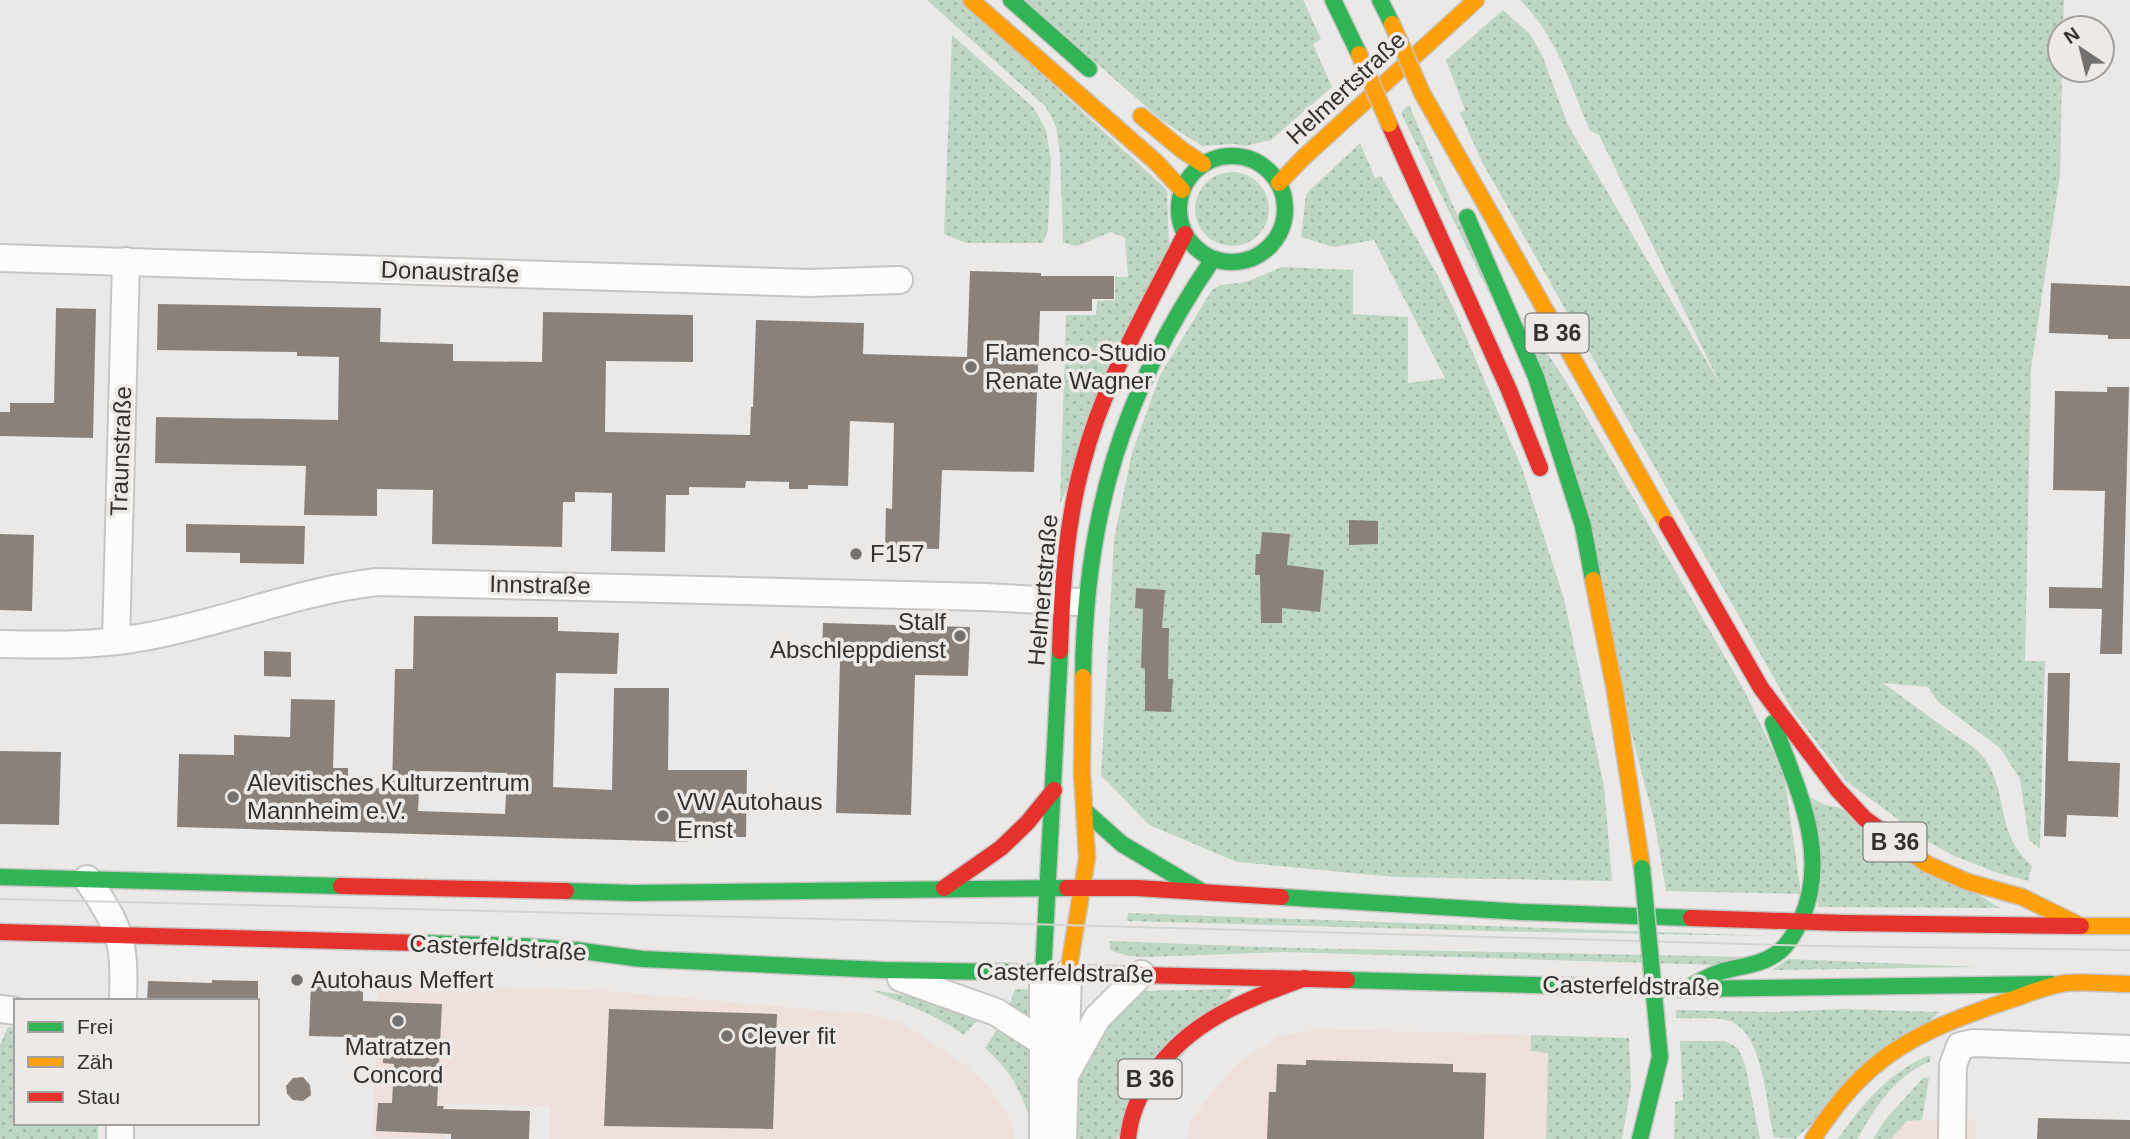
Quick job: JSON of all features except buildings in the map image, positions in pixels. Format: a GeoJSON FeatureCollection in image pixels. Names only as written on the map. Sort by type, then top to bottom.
{"type":"FeatureCollection","features":[{"type":"Feature","properties":{"kind":"main road"},"geometry":{"type":"LineString","coordinates":[[971,0],[1156,162],[1182,190]]}},
{"type":"Feature","properties":{"kind":"main road"},"geometry":{"type":"LineString","coordinates":[[1011,0],[1100,79]]}},
{"type":"Feature","properties":{"kind":"main road","name":"B 36"},"geometry":{"type":"LineString","coordinates":[[1333,0],[1508,390],[1546,485]]}},
{"type":"Feature","properties":{"kind":"main road","name":"B 36"},"geometry":{"type":"LineString","coordinates":[[1380,0],[1422,93],[1452,178]]}},
{"type":"Feature","properties":{"kind":"main road","name":"Helmertstraße"},"geometry":{"type":"LineString","coordinates":[[1203,164],[1220,157],[1262,158],[1279,183],[1476,0]]}},
{"type":"Feature","properties":{"kind":"main road","name":"Helmertstraße"},"geometry":{"type":"LineString","coordinates":[[1356,78],[1416,26]]}},
{"type":"Feature","properties":{"kind":"main road","name":"B 36"},"geometry":{"type":"LineString","coordinates":[[1422,93],[1550,322],[1761,688],[1837,789],[1865,819],[1927,864],[1968,882],[2022,897],[2081,926],[2130,926]]}},
{"type":"Feature","properties":{"kind":"main road"},"geometry":{"type":"LineString","coordinates":[[1131,107],[1203,164],[1191,175],[1182,190],[1180,219],[1185,234],[1197,249],[1213,259],[1227,262],[1254,258],[1275,241],[1284,222],[1285,202],[1279,183]]}},
{"type":"Feature","properties":{"kind":"main road","name":"B 36"},"geometry":{"type":"LineString","coordinates":[[1461,202],[1536,377],[1583,526],[1623,738],[1643,868],[1659,1052]]}},
{"type":"Feature","properties":{"kind":"main road","name":"Helmertstraße"},"geometry":{"type":"LineString","coordinates":[[1055,973],[1082,888],[1087,857],[1070,518],[1084,459],[1102,407],[1132,335],[1185,234]]}},
{"type":"Feature","properties":{"kind":"main road","name":"Helmertstraße"},"geometry":{"type":"LineString","coordinates":[[1055,973],[1050,888],[1054,790],[1074,601],[1121,435],[1145,373],[1180,307],[1213,259]]}},
{"type":"Feature","properties":{"kind":"main road","name":"B 36"},"geometry":{"type":"LineString","coordinates":[[1574,561],[1603,633]]}},
{"type":"Feature","properties":{"kind":"main road","name":"B 36"},"geometry":{"type":"LineString","coordinates":[[1686,989],[1718,972],[1749,967],[1775,954],[1786,944],[1800,922],[1812,890],[1815,858],[1811,831],[1761,688]]}},
{"type":"Feature","properties":{"kind":"main road"},"geometry":{"type":"LineString","coordinates":[[944,888],[1001,848],[1027,823],[1054,790]]}},
{"type":"Feature","properties":{"kind":"main road"},"geometry":{"type":"LineString","coordinates":[[1085,811],[1122,844],[1200,891]]}},
{"type":"Feature","properties":{"kind":"main road"},"geometry":{"type":"LineString","coordinates":[[0,877],[633,893],[1082,888],[1200,891],[1522,912],[1800,922],[2081,926]]}},
{"type":"Feature","properties":{"kind":"main road","name":"Casterfeldstraße"},"geometry":{"type":"LineString","coordinates":[[0,932],[519,946],[642,959],[883,970],[1141,974],[1686,989],[2130,984]]}},
{"type":"Feature","properties":{"kind":"main road","name":"B 36"},"geometry":{"type":"LineString","coordinates":[[1128,1139],[1139,1097],[1160,1062],[1192,1029],[1240,1002],[1305,978]]}},
{"type":"Feature","properties":{"kind":"main road"},"geometry":{"type":"LineString","coordinates":[[1812,1139],[1836,1103],[1859,1077],[1889,1052],[1918,1034],[1955,1018],[2061,984]]}},
{"type":"Feature","properties":{"kind":"main road"},"geometry":{"type":"LineString","coordinates":[[1659,1052],[1661,1126]]}},
{"type":"Feature","properties":{"kind":"main road"},"geometry":{"type":"LineString","coordinates":[[1640,1139],[1659,1052]]}},
{"type":"Feature","properties":{"kind":"street","name":"Donaustraße"},"geometry":{"type":"LineString","coordinates":[[0,258],[809,283],[899,280]]}},
{"type":"Feature","properties":{"kind":"street","name":"Traunstraße"},"geometry":{"type":"LineString","coordinates":[[116,641],[126,261]]}},
{"type":"Feature","properties":{"kind":"street","name":"Innstraße"},"geometry":{"type":"LineString","coordinates":[[0,644],[74,645],[116,641],[178,629],[330,589],[377,582],[1074,601]]}},
{"type":"Feature","properties":{"kind":"street"},"geometry":{"type":"LineString","coordinates":[[86,879],[109,912],[120,936],[124,963],[123,999]]}},
{"type":"Feature","properties":{"kind":"street"},"geometry":{"type":"LineString","coordinates":[[883,970],[996,1012],[1041,1041]]}},
{"type":"Feature","properties":{"kind":"street"},"geometry":{"type":"LineString","coordinates":[[1043,1139],[1041,1041],[1055,973]]}},
{"type":"Feature","properties":{"kind":"street"},"geometry":{"type":"LineString","coordinates":[[1055,973],[1065,1076],[1063,1139]]}},
{"type":"Feature","properties":{"kind":"street"},"geometry":{"type":"LineString","coordinates":[[1065,1076],[1097,1018],[1141,974]]}},
{"type":"Feature","properties":{"kind":"street"},"geometry":{"type":"LineString","coordinates":[[1952,1139],[1953,1065],[1961,1046],[1973,1043],[2130,1049]]}},
{"type":"Feature","properties":{"kind":"shaded area"},"geometry":{"type":"Polygon","coordinates":[[[378,983],[608,991],[877,1015],[903,1024],[965,1065],[987,1085],[1005,1109],[1015,1139],[549,1139],[550,1106],[447,1103],[445,1139],[372,1137],[378,983]]]}},
{"type":"Feature","properties":{"kind":"shaded area"},"geometry":{"type":"Polygon","coordinates":[[[1319,1029],[1531,1035],[1532,1051],[1548,1053],[1546,1139],[1187,1139],[1189,1124],[1213,1091],[1240,1061],[1280,1036],[1319,1029]]]}},
{"type":"Feature","properties":{"kind":"shaded area"},"geometry":{"type":"Polygon","coordinates":[[[1977,1119],[1976,1139],[1891,1139],[1907,1121],[1977,1119]]]}},
{"type":"Feature","properties":{"kind":"green space"},"geometry":{"type":"Polygon","coordinates":[[[927,0],[961,0],[1167,190],[1169,245],[1060,504],[1066,315],[1096,315],[1097,301],[1115,300],[1115,277],[1128,277],[1125,238],[1111,232],[1077,246],[1063,243],[1060,154],[1056,127],[1046,107],[927,0]]]}},
{"type":"Feature","properties":{"kind":"green space"},"geometry":{"type":"Polygon","coordinates":[[[1025,0],[1303,0],[1321,39],[1313,44],[1332,87],[1271,140],[1245,146],[1202,146],[1160,119],[1025,0]]]}},
{"type":"Feature","properties":{"kind":"green space"},"geometry":{"type":"Polygon","coordinates":[[[1520,0],[2064,0],[2064,14],[2046,14],[2046,84],[2062,84],[2060,175],[2031,369],[2025,661],[2045,661],[2040,849],[2029,840],[2020,779],[2000,748],[1938,702],[1928,687],[1883,683],[1968,743],[1987,762],[1994,776],[2012,841],[2032,866],[2028,881],[1954,856],[1929,842],[1846,781],[1792,710],[1482,162],[1460,113],[1465,110],[1446,60],[1503,10],[1530,34],[1542,55],[1568,125],[1720,384],[1599,135],[1590,131],[1553,45],[1533,14],[1520,0]]]}},
{"type":"Feature","properties":{"kind":"green space"},"geometry":{"type":"Polygon","coordinates":[[[952,35],[1034,108],[1046,130],[1051,160],[1048,230],[1043,243],[966,243],[944,234],[952,35]]]}},
{"type":"Feature","properties":{"kind":"green space"},"geometry":{"type":"Polygon","coordinates":[[[1409,105],[1511,338],[1401,113],[1409,105]]]}},
{"type":"Feature","properties":{"kind":"green space"},"geometry":{"type":"Polygon","coordinates":[[[1360,143],[1375,178],[1381,176],[1438,276],[1523,471],[1564,599],[1604,786],[1612,881],[1395,877],[1237,862],[1149,825],[1101,775],[1114,539],[1132,453],[1160,375],[1212,290],[1221,285],[1246,282],[1282,267],[1353,270],[1353,314],[1408,317],[1408,383],[1445,378],[1374,240],[1334,247],[1301,237],[1306,194],[1360,143]]]}},
{"type":"Feature","properties":{"kind":"green space"},"geometry":{"type":"Polygon","coordinates":[[[1232,172],[1253,178],[1263,188],[1269,209],[1263,230],[1253,240],[1232,246],[1211,240],[1201,230],[1195,209],[1201,188],[1211,178],[1232,172]]]}},
{"type":"Feature","properties":{"kind":"green space"},"geometry":{"type":"Polygon","coordinates":[[[1523,317],[1567,383],[1744,690],[1771,746],[1785,780],[1801,894],[1666,891],[1655,824],[1523,317]]]}},
{"type":"Feature","properties":{"kind":"green space"},"geometry":{"type":"Polygon","coordinates":[[[1810,797],[1825,805],[1838,807],[2000,908],[1818,907],[1810,797]]]}},
{"type":"Feature","properties":{"kind":"green space"},"geometry":{"type":"Polygon","coordinates":[[[1128,913],[1771,936],[1127,921],[1128,913]]]}},
{"type":"Feature","properties":{"kind":"green space"},"geometry":{"type":"Polygon","coordinates":[[[1110,941],[1295,948],[1749,957],[1718,965],[1283,952],[1143,957],[1110,950],[1110,941]]]}},
{"type":"Feature","properties":{"kind":"green space"},"geometry":{"type":"Polygon","coordinates":[[[1788,959],[1979,967],[1772,970],[1788,959]]]}},
{"type":"Feature","properties":{"kind":"green space"},"geometry":{"type":"Polygon","coordinates":[[[1015,989],[1033,990],[1032,1018],[1008,1009],[1015,989]]]}},
{"type":"Feature","properties":{"kind":"green space"},"geometry":{"type":"Polygon","coordinates":[[[1235,989],[1116,1139],[1070,1139],[1074,1101],[1085,1063],[1101,1028],[1132,997],[1146,991],[1235,989]]]}},
{"type":"Feature","properties":{"kind":"green space"},"geometry":{"type":"Polygon","coordinates":[[[870,990],[926,998],[983,1015],[964,1035],[930,1015],[870,990]]]}},
{"type":"Feature","properties":{"kind":"green space"},"geometry":{"type":"Polygon","coordinates":[[[1844,1009],[1940,1012],[1795,1139],[1774,1137],[1756,1052],[1739,1026],[1720,1019],[1676,1018],[1676,1010],[1771,1012],[1844,1009]]]}},
{"type":"Feature","properties":{"kind":"green space"},"geometry":{"type":"Polygon","coordinates":[[[1002,1022],[1027,1045],[1032,1078],[1032,1125],[1015,1083],[985,1048],[1002,1022]]]}},
{"type":"Feature","properties":{"kind":"green space"},"geometry":{"type":"Polygon","coordinates":[[[8,1027],[14,1027],[14,1125],[98,1125],[98,1139],[0,1139],[0,1045],[8,1027]]]}},
{"type":"Feature","properties":{"kind":"green space"},"geometry":{"type":"Polygon","coordinates":[[[1531,1035],[1629,1038],[1631,1086],[1622,1139],[1546,1139],[1548,1053],[1531,1051],[1531,1035]]]}},
{"type":"Feature","properties":{"kind":"green space"},"geometry":{"type":"Polygon","coordinates":[[[1680,1041],[1725,1041],[1738,1048],[1745,1064],[1760,1139],[1674,1139],[1675,1102],[1683,1100],[1680,1041]]]}},
{"type":"Feature","properties":{"kind":"green space"},"geometry":{"type":"Polygon","coordinates":[[[1930,1055],[1930,1062],[1908,1074],[1888,1093],[1858,1139],[1838,1139],[1890,1079],[1930,1055]]]}},
{"type":"Feature","properties":{"kind":"green space"},"geometry":{"type":"Polygon","coordinates":[[[1923,1078],[1929,1078],[1922,1120],[1907,1121],[1891,1139],[1873,1139],[1885,1120],[1923,1078]]]}},
{"type":"Feature","properties":{"kind":"tram line"},"geometry":{"type":"LineString","coordinates":[[0,899],[1817,946],[2130,950]]}},
{"type":"Feature","properties":{"kind":"traffic: fast"},"geometry":{"type":"LineString","coordinates":[[1011,0],[1089,69]]}},
{"type":"Feature","properties":{"kind":"traffic: fast"},"geometry":{"type":"LineString","coordinates":[[1333,0],[1359,54]]}},
{"type":"Feature","properties":{"kind":"traffic: fast"},"geometry":{"type":"LineString","coordinates":[[1380,0],[1392,24]]}},
{"type":"Feature","properties":{"kind":"traffic: fast"},"geometry":{"type":"LineString","coordinates":[[1232,156],[1252,160],[1270,171],[1281,189],[1285,209],[1281,229],[1270,247],[1252,258],[1232,262],[1212,258],[1194,247],[1183,229],[1179,209],[1183,189],[1194,171],[1212,160],[1232,156]]}},
{"type":"Feature","properties":{"kind":"traffic: fast"},"geometry":{"type":"LineString","coordinates":[[1467,217],[1536,377],[1583,526],[1593,580]]}},
{"type":"Feature","properties":{"kind":"traffic: fast"},"geometry":{"type":"LineString","coordinates":[[1083,677],[1091,562],[1101,509],[1115,458],[1132,407],[1155,358],[1181,309],[1213,259]]}},
{"type":"Feature","properties":{"kind":"traffic: fast"},"geometry":{"type":"LineString","coordinates":[[1043,973],[1060,651]]}},
{"type":"Feature","properties":{"kind":"traffic: fast"},"geometry":{"type":"LineString","coordinates":[[1686,989],[1716,974],[1769,958],[1791,939],[1801,920],[1813,870],[1811,845],[1800,796],[1773,723]]}},
{"type":"Feature","properties":{"kind":"traffic: fast"},"geometry":{"type":"LineString","coordinates":[[1085,811],[1122,844],[1201,891]]}},
{"type":"Feature","properties":{"kind":"traffic: fast"},"geometry":{"type":"LineString","coordinates":[[1642,868],[1659,1047]]}},
{"type":"Feature","properties":{"kind":"traffic: fast"},"geometry":{"type":"LineString","coordinates":[[0,877],[341,886]]}},
{"type":"Feature","properties":{"kind":"traffic: fast"},"geometry":{"type":"LineString","coordinates":[[566,891],[633,893],[1067,888]]}},
{"type":"Feature","properties":{"kind":"traffic: fast"},"geometry":{"type":"LineString","coordinates":[[1281,897],[1522,912],[1691,918]]}},
{"type":"Feature","properties":{"kind":"traffic: fast"},"geometry":{"type":"LineString","coordinates":[[421,943],[575,950],[642,959],[883,970],[1060,973]]}},
{"type":"Feature","properties":{"kind":"traffic: fast"},"geometry":{"type":"LineString","coordinates":[[1347,980],[1686,989],[2052,984]]}},
{"type":"Feature","properties":{"kind":"traffic: fast"},"geometry":{"type":"LineString","coordinates":[[1640,1139],[1660,1057],[1659,1047]]}},
{"type":"Feature","properties":{"kind":"traffic: slow"},"geometry":{"type":"LineString","coordinates":[[971,0],[1156,162],[1182,190]]}},
{"type":"Feature","properties":{"kind":"traffic: slow"},"geometry":{"type":"LineString","coordinates":[[1279,183],[1476,0]]}},
{"type":"Feature","properties":{"kind":"traffic: slow"},"geometry":{"type":"LineString","coordinates":[[1392,24],[1422,93]]}},
{"type":"Feature","properties":{"kind":"traffic: slow"},"geometry":{"type":"LineString","coordinates":[[1359,54],[1389,124]]}},
{"type":"Feature","properties":{"kind":"traffic: slow"},"geometry":{"type":"LineString","coordinates":[[1422,93],[1667,524]]}},
{"type":"Feature","properties":{"kind":"traffic: slow"},"geometry":{"type":"LineString","coordinates":[[1141,116],[1203,164]]}},
{"type":"Feature","properties":{"kind":"traffic: slow"},"geometry":{"type":"LineString","coordinates":[[1593,580],[1615,691],[1642,868]]}},
{"type":"Feature","properties":{"kind":"traffic: slow"},"geometry":{"type":"LineString","coordinates":[[1068,973],[1087,858],[1082,773],[1083,677]]}},
{"type":"Feature","properties":{"kind":"traffic: slow"},"geometry":{"type":"LineString","coordinates":[[1879,829],[1927,864],[1968,882],[2022,897],[2081,926],[2130,926]]}},
{"type":"Feature","properties":{"kind":"traffic: slow"},"geometry":{"type":"LineString","coordinates":[[1813,1139],[1852,1087],[1894,1051],[1918,1037],[1972,1013],[2050,986],[2074,982],[2130,984]]}},
{"type":"Feature","properties":{"kind":"traffic: jam"},"geometry":{"type":"LineString","coordinates":[[1389,124],[1509,390],[1540,468]]}},
{"type":"Feature","properties":{"kind":"traffic: jam"},"geometry":{"type":"LineString","coordinates":[[1060,651],[1069,532],[1083,462],[1115,374],[1185,234]]}},
{"type":"Feature","properties":{"kind":"traffic: jam"},"geometry":{"type":"LineString","coordinates":[[1667,524],[1761,688],[1837,789],[1865,819],[1879,829]]}},
{"type":"Feature","properties":{"kind":"traffic: jam"},"geometry":{"type":"LineString","coordinates":[[944,888],[1001,848],[1027,823],[1054,790]]}},
{"type":"Feature","properties":{"kind":"traffic: jam"},"geometry":{"type":"LineString","coordinates":[[341,886],[566,891]]}},
{"type":"Feature","properties":{"kind":"traffic: jam"},"geometry":{"type":"LineString","coordinates":[[1067,888],[1137,888],[1281,897]]}},
{"type":"Feature","properties":{"kind":"traffic: jam"},"geometry":{"type":"LineString","coordinates":[[1691,918],[2081,926]]}},
{"type":"Feature","properties":{"kind":"traffic: jam"},"geometry":{"type":"LineString","coordinates":[[0,932],[421,943]]}},
{"type":"Feature","properties":{"kind":"traffic: jam"},"geometry":{"type":"LineString","coordinates":[[1060,973],[1347,980]]}},
{"type":"Feature","properties":{"kind":"traffic: jam"},"geometry":{"type":"LineString","coordinates":[[1128,1139],[1133,1113],[1144,1089],[1168,1055],[1184,1039],[1221,1014],[1305,978]]}},
{"type":"Feature","properties":{"kind":"place","name":"Flamenco-Studio Renate Wagner"},"geometry":{"type":"Point","coordinates":[971,367]}},
{"type":"Feature","properties":{"kind":"place","name":"F157"},"geometry":{"type":"Point","coordinates":[856,554]}},
{"type":"Feature","properties":{"kind":"place","name":"Stalf Abschleppdienst"},"geometry":{"type":"Point","coordinates":[960,636]}},
{"type":"Feature","properties":{"kind":"place","name":"Alevitisches Kulturzentrum Mannheim e.V."},"geometry":{"type":"Point","coordinates":[233,797]}},
{"type":"Feature","properties":{"kind":"place","name":"VW Autohaus Ernst"},"geometry":{"type":"Point","coordinates":[663,816]}},
{"type":"Feature","properties":{"kind":"place","name":"Autohaus Meffert"},"geometry":{"type":"Point","coordinates":[297,980]}},
{"type":"Feature","properties":{"kind":"place","name":"Matratzen Concord"},"geometry":{"type":"Point","coordinates":[398,1021]}},
{"type":"Feature","properties":{"kind":"place","name":"Clever fit"},"geometry":{"type":"Point","coordinates":[727,1036]}}]}
